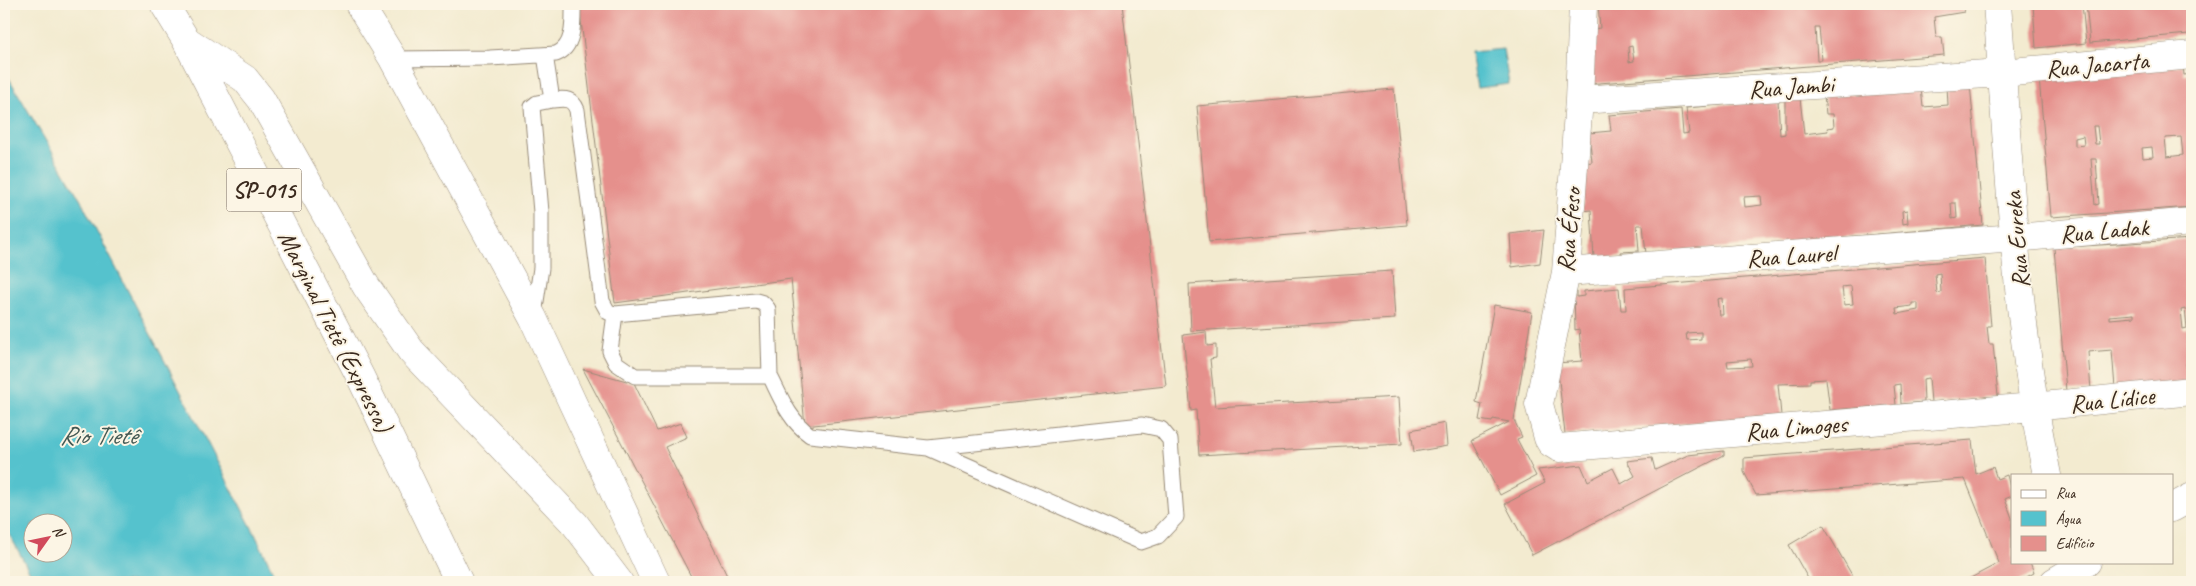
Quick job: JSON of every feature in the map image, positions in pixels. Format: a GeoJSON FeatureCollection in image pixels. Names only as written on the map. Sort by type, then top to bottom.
{"type":"FeatureCollection","features":[{"type":"Feature","properties":{"kind":"main road","name":"Marginal Tietê (Expressa)"},"geometry":{"type":"LineString","coordinates":[[164,4],[186,40],[361,378],[460,582]]}},
{"type":"Feature","properties":{"kind":"main road"},"geometry":{"type":"LineString","coordinates":[[359,4],[393,59],[533,318],[656,582]]}},
{"type":"Feature","properties":{"kind":"main road","name":"Rua Éfeso"},"geometry":{"type":"LineString","coordinates":[[1559,448],[1551,444],[1548,438],[1539,404],[1566,272],[1579,100],[1583,4]]}},
{"type":"Feature","properties":{"kind":"main road","name":"Rua Eureka"},"geometry":{"type":"LineString","coordinates":[[1997,4],[2015,238],[2033,407],[2047,474]]}},
{"type":"Feature","properties":{"kind":"main road"},"geometry":{"type":"LineString","coordinates":[[186,40],[245,79],[261,99],[366,286],[411,351],[575,524],[619,582]]}},
{"type":"Feature","properties":{"kind":"main road","name":"Rua Jacarta"},"geometry":{"type":"LineString","coordinates":[[2002,73],[2192,55]]}},
{"type":"Feature","properties":{"kind":"main road","name":"Rua Jambi"},"geometry":{"type":"LineString","coordinates":[[1579,100],[2002,73]]}},
{"type":"Feature","properties":{"kind":"main road","name":"Rua Ladak"},"geometry":{"type":"LineString","coordinates":[[2015,238],[2192,222]]}},
{"type":"Feature","properties":{"kind":"main road","name":"Rua Laurel"},"geometry":{"type":"LineString","coordinates":[[1566,272],[2015,238]]}},
{"type":"Feature","properties":{"kind":"main road","name":"Rua Lídice"},"geometry":{"type":"LineString","coordinates":[[2033,407],[2192,390]]}},
{"type":"Feature","properties":{"kind":"main road","name":"Rua Limoges"},"geometry":{"type":"LineString","coordinates":[[1559,448],[2033,407]]}},
{"type":"Feature","properties":{"kind":"main road"},"geometry":{"type":"LineString","coordinates":[[2174,507],[2192,497]]}},
{"type":"Feature","properties":{"kind":"main road"},"geometry":{"type":"LineString","coordinates":[[2054,582],[2081,569]]}},
{"type":"Feature","properties":{"kind":"lane"},"geometry":{"type":"LineString","coordinates":[[393,59],[546,55],[562,51],[567,46],[574,21],[572,4]]}},
{"type":"Feature","properties":{"kind":"lane"},"geometry":{"type":"LineString","coordinates":[[546,55],[552,100]]}},
{"type":"Feature","properties":{"kind":"lane"},"geometry":{"type":"LineString","coordinates":[[533,318],[541,258],[541,212],[532,107],[537,103],[567,98],[572,100],[577,110],[602,301],[608,312],[615,314],[756,301],[763,303],[768,309],[770,376],[788,412],[801,428],[810,434],[928,448],[1142,425],[1161,429],[1170,440],[1176,517],[1158,536],[1141,542],[928,448]]}},
{"type":"Feature","properties":{"kind":"lane"},"geometry":{"type":"LineString","coordinates":[[615,314],[610,351],[616,363],[635,376],[770,376]]}},
{"type":"Feature","properties":{"kind":"water"},"geometry":{"type":"Polygon","coordinates":[[[1503,49],[1509,84],[1477,88],[1471,52],[1503,49]]]}},
{"type":"Feature","properties":{"kind":"water","name":"Rio Tietê"},"geometry":{"type":"Polygon","coordinates":[[[4,70],[80,199],[254,532],[278,582],[35,582],[25,564],[72,564],[72,514],[22,514],[22,558],[4,524],[4,70]]]}},
{"type":"Feature","properties":{"kind":"building"},"geometry":{"type":"Polygon","coordinates":[[[579,4],[1122,4],[1166,386],[805,426],[791,279],[615,303],[579,4]]]}},
{"type":"Feature","properties":{"kind":"building"},"geometry":{"type":"Polygon","coordinates":[[[1598,4],[1963,4],[1964,12],[1934,17],[1936,37],[1942,37],[1944,55],[1587,84],[1586,30],[1600,28],[1598,4]],[[1815,27],[1817,60],[1822,60],[1819,27],[1815,27]],[[1632,46],[1628,47],[1629,62],[1634,61],[1632,46]]]}},
{"type":"Feature","properties":{"kind":"building"},"geometry":{"type":"Polygon","coordinates":[[[2033,4],[2082,4],[2086,43],[2036,48],[2033,4]]]}},
{"type":"Feature","properties":{"kind":"building"},"geometry":{"type":"Polygon","coordinates":[[[2086,4],[2192,4],[2192,30],[2189,30],[2189,34],[2090,43],[2086,4]]]}},
{"type":"Feature","properties":{"kind":"building"},"geometry":{"type":"Polygon","coordinates":[[[2183,65],[2184,75],[2192,74],[2192,207],[2051,217],[2039,78],[2183,65]],[[2093,126],[2095,144],[2099,144],[2097,126],[2093,126]],[[2083,136],[2075,138],[2075,146],[2084,145],[2083,136]],[[2181,137],[2165,138],[2167,157],[2183,155],[2181,137]],[[2152,147],[2142,148],[2143,158],[2153,157],[2152,147]],[[2091,159],[2095,205],[2099,204],[2096,159],[2091,159]]]}},
{"type":"Feature","properties":{"kind":"building"},"geometry":{"type":"Polygon","coordinates":[[[1970,84],[1983,225],[1646,254],[1643,225],[1637,225],[1639,251],[1621,252],[1622,256],[1594,258],[1591,210],[1582,211],[1585,163],[1592,162],[1589,133],[1611,131],[1609,115],[1681,109],[1683,134],[1689,133],[1686,108],[1778,100],[1780,135],[1785,134],[1785,100],[1800,98],[1804,134],[1828,131],[1827,128],[1834,127],[1833,114],[1826,114],[1824,96],[1921,88],[1923,107],[1948,105],[1947,86],[1970,84]],[[1761,196],[1744,197],[1745,207],[1762,205],[1761,196]],[[1951,203],[1952,219],[1957,218],[1956,203],[1951,203]],[[1907,210],[1902,211],[1903,224],[1908,223],[1907,210]]]}},
{"type":"Feature","properties":{"kind":"building"},"geometry":{"type":"Polygon","coordinates":[[[1394,89],[1407,225],[1209,242],[1197,106],[1394,89]]]}},
{"type":"Feature","properties":{"kind":"building"},"geometry":{"type":"Polygon","coordinates":[[[1544,230],[1540,263],[1512,267],[1510,234],[1544,230]]]}},
{"type":"Feature","properties":{"kind":"building"},"geometry":{"type":"Polygon","coordinates":[[[2192,239],[2192,362],[2186,363],[2188,383],[2115,388],[2112,350],[2088,352],[2091,390],[2066,391],[2054,248],[2192,239]],[[2185,309],[2181,310],[2183,329],[2187,328],[2185,309]],[[2134,314],[2109,316],[2109,319],[2134,317],[2134,314]]]}},
{"type":"Feature","properties":{"kind":"building"},"geometry":{"type":"Polygon","coordinates":[[[1985,258],[1991,326],[1987,326],[1989,344],[1993,344],[1998,396],[1931,402],[1929,378],[1923,379],[1924,402],[1901,404],[1900,384],[1894,385],[1896,405],[1830,410],[1826,379],[1810,380],[1810,383],[1778,384],[1781,415],[1565,434],[1557,363],[1582,361],[1579,329],[1575,330],[1574,292],[1577,292],[1577,297],[1584,296],[1584,291],[1619,288],[1621,310],[1626,310],[1625,288],[1985,258]],[[1940,273],[1935,274],[1937,293],[1941,292],[1940,273]],[[1851,286],[1842,287],[1844,305],[1853,304],[1851,286]],[[1722,298],[1717,299],[1719,315],[1723,315],[1722,298]],[[1912,303],[1912,306],[1896,308],[1897,314],[1918,310],[1918,303],[1912,303]],[[1701,332],[1686,333],[1687,340],[1701,339],[1701,332]],[[1751,359],[1727,361],[1728,367],[1752,366],[1751,359]]]}},
{"type":"Feature","properties":{"kind":"building"},"geometry":{"type":"Polygon","coordinates":[[[1392,271],[1395,319],[1191,331],[1189,284],[1392,271]]]}},
{"type":"Feature","properties":{"kind":"building"},"geometry":{"type":"Polygon","coordinates":[[[1494,305],[1532,312],[1514,420],[1522,437],[1517,439],[1536,476],[1500,495],[1472,441],[1509,422],[1493,419],[1492,422],[1479,420],[1482,404],[1476,402],[1494,305]]]}},
{"type":"Feature","properties":{"kind":"building"},"geometry":{"type":"Polygon","coordinates":[[[1206,332],[1207,346],[1216,345],[1216,358],[1210,359],[1215,407],[1399,397],[1402,444],[1199,455],[1196,410],[1191,411],[1183,335],[1206,332]]]}},
{"type":"Feature","properties":{"kind":"building"},"geometry":{"type":"Polygon","coordinates":[[[583,369],[634,383],[657,431],[681,423],[687,437],[665,447],[730,582],[694,582],[583,369]]]}},
{"type":"Feature","properties":{"kind":"building"},"geometry":{"type":"Polygon","coordinates":[[[1445,423],[1447,446],[1414,452],[1411,430],[1445,423]]]}},
{"type":"Feature","properties":{"kind":"building"},"geometry":{"type":"Polygon","coordinates":[[[1972,440],[1976,474],[1993,467],[1997,479],[2007,475],[2011,492],[2011,496],[2005,499],[2011,515],[2011,564],[2031,564],[2034,573],[2017,582],[1963,582],[1999,563],[1965,479],[1756,495],[1744,472],[1744,458],[1972,440]]]}},
{"type":"Feature","properties":{"kind":"building"},"geometry":{"type":"Polygon","coordinates":[[[1724,451],[1724,455],[1532,555],[1505,504],[1545,483],[1538,470],[1581,465],[1588,481],[1613,468],[1621,484],[1635,476],[1627,461],[1652,458],[1655,470],[1688,455],[1724,451]]]}},
{"type":"Feature","properties":{"kind":"building"},"geometry":{"type":"Polygon","coordinates":[[[1823,525],[1856,582],[1810,582],[1789,545],[1823,525]]]}}]}
